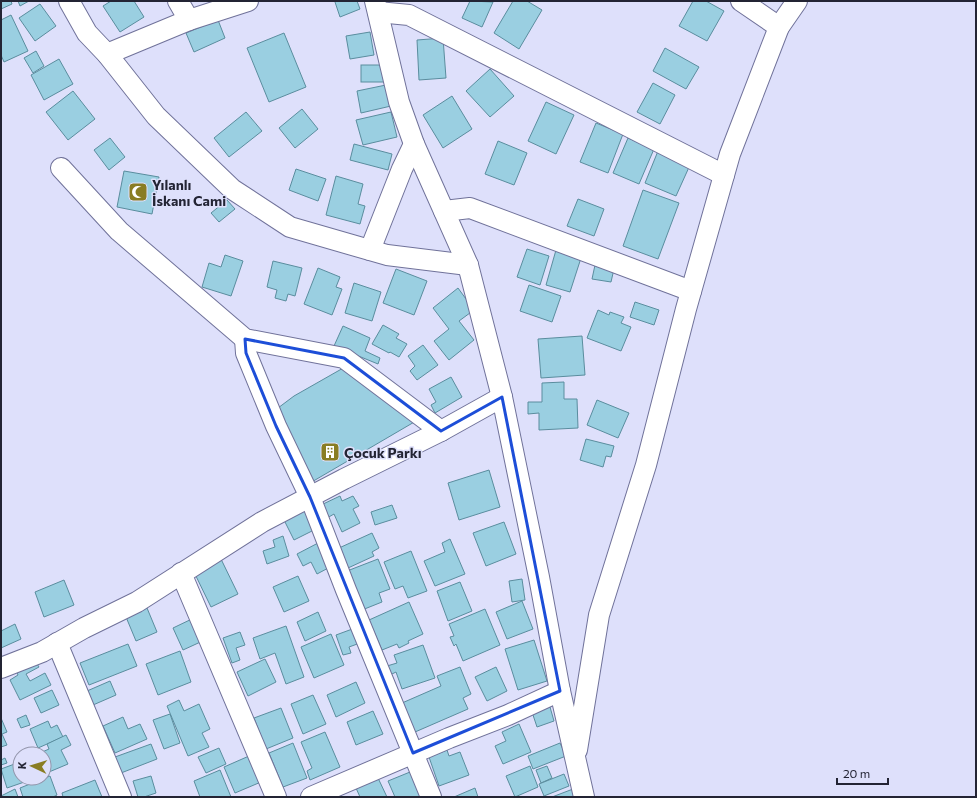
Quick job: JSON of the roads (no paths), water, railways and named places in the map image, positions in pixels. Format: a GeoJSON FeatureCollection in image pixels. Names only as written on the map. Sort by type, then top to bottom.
{"type":"FeatureCollection","features":[{"type":"Feature","properties":{"kind":"street"},"geometry":{"type":"LineString","coordinates":[[69,1],[87,32],[107,54],[156,116],[232,190],[290,227],[387,255],[468,265]]}},
{"type":"Feature","properties":{"kind":"street"},"geometry":{"type":"LineString","coordinates":[[178,1],[190,20]]}},
{"type":"Feature","properties":{"kind":"street"},"geometry":{"type":"LineString","coordinates":[[107,54],[190,20],[248,1]]}},
{"type":"Feature","properties":{"kind":"street"},"geometry":{"type":"LineString","coordinates":[[741,1],[779,27]]}},
{"type":"Feature","properties":{"kind":"street"},"geometry":{"type":"LineString","coordinates":[[576,759],[600,615],[646,465],[691,291],[730,154],[779,27],[798,1]]}},
{"type":"Feature","properties":{"kind":"street"},"geometry":{"type":"LineString","coordinates":[[584,797],[560,691],[539,577],[502,397],[468,265],[414,144],[399,102],[377,7],[409,16],[724,175]]}},
{"type":"Feature","properties":{"kind":"street"},"geometry":{"type":"LineString","coordinates":[[370,250],[402,169],[414,144]]}},
{"type":"Feature","properties":{"kind":"street"},"geometry":{"type":"LineString","coordinates":[[61,168],[119,231],[245,339],[344,358],[441,431]]}},
{"type":"Feature","properties":{"kind":"street"},"geometry":{"type":"LineString","coordinates":[[444,212],[470,208],[691,291]]}},
{"type":"Feature","properties":{"kind":"street"},"geometry":{"type":"LineString","coordinates":[[245,339],[246,353],[276,426],[310,497],[346,590],[431,797]]}},
{"type":"Feature","properties":{"kind":"street"},"geometry":{"type":"LineString","coordinates":[[1,668],[42,652],[136,602],[262,522],[441,431],[502,397]]}},
{"type":"Feature","properties":{"kind":"street"},"geometry":{"type":"LineString","coordinates":[[182,573],[276,797]]}},
{"type":"Feature","properties":{"kind":"street"},"geometry":{"type":"LineString","coordinates":[[57,643],[121,797]]}},
{"type":"Feature","properties":{"kind":"street"},"geometry":{"type":"LineString","coordinates":[[311,797],[413,753],[508,716],[560,691]]}},
{"type":"Feature","properties":{"kind":"place","name":"Yılanlı İskanı Cami"},"geometry":{"type":"Point","coordinates":[138,192]}},
{"type":"Feature","properties":{"kind":"place","name":"Çocuk Parkı"},"geometry":{"type":"Point","coordinates":[330,452]}}]}
